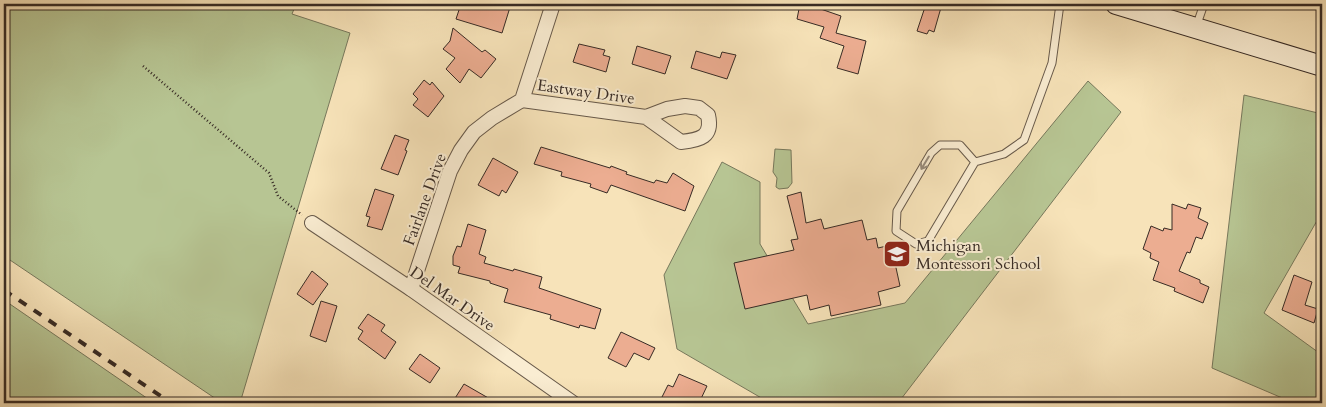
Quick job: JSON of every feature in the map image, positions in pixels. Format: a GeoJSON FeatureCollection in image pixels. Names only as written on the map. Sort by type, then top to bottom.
{"type":"FeatureCollection","features":[{"type":"Feature","properties":{"kind":"street"},"geometry":{"type":"LineString","coordinates":[[522,100],[553,4]]}},
{"type":"Feature","properties":{"kind":"street"},"geometry":{"type":"LineString","coordinates":[[1116,4],[1322,66]]}},
{"type":"Feature","properties":{"kind":"street","name":"Eastway Drive"},"geometry":{"type":"LineString","coordinates":[[522,100],[646,117]]}},
{"type":"Feature","properties":{"kind":"street","name":"Fairlane Drive"},"geometry":{"type":"LineString","coordinates":[[412,289],[450,171],[461,150],[474,132],[492,118],[522,100]]}},
{"type":"Feature","properties":{"kind":"street","name":"Del Mar Drive"},"geometry":{"type":"LineString","coordinates":[[312,223],[412,289],[573,403]]}},
{"type":"Feature","properties":{"kind":"lane"},"geometry":{"type":"LineString","coordinates":[[975,162],[960,145],[940,145],[935,149],[897,211],[896,231],[916,244],[928,241],[975,162],[1004,154],[1024,140],[1052,63],[1060,4]]}},
{"type":"Feature","properties":{"kind":"lane"},"geometry":{"type":"LineString","coordinates":[[1195,28],[1204,4]]}},
{"type":"Feature","properties":{"kind":"path"},"geometry":{"type":"LineString","coordinates":[[143,66],[269,173],[278,196],[312,223]]}},
{"type":"Feature","properties":{"kind":"green space"},"geometry":{"type":"Polygon","coordinates":[[[4,4],[302,4],[301,8],[294,9],[292,14],[350,33],[240,403],[222,403],[4,256],[4,4]]]}},
{"type":"Feature","properties":{"kind":"green space"},"geometry":{"type":"Polygon","coordinates":[[[1088,81],[1121,112],[898,403],[770,403],[677,349],[664,275],[722,162],[760,182],[760,244],[808,324],[905,303],[1088,81]]]}},
{"type":"Feature","properties":{"kind":"green space"},"geometry":{"type":"Polygon","coordinates":[[[1244,95],[1322,114],[1322,212],[1264,313],[1322,355],[1322,403],[1294,403],[1212,368],[1244,95]]]}},
{"type":"Feature","properties":{"kind":"green space"},"geometry":{"type":"Polygon","coordinates":[[[775,149],[791,150],[792,183],[788,188],[779,189],[776,187],[777,178],[773,172],[775,149]]]}},
{"type":"Feature","properties":{"kind":"green space"},"geometry":{"type":"Polygon","coordinates":[[[4,300],[154,403],[4,403],[4,300]]]}},
{"type":"Feature","properties":{"kind":"building"},"geometry":{"type":"Polygon","coordinates":[[[461,4],[511,4],[502,33],[456,19],[461,4]]]}},
{"type":"Feature","properties":{"kind":"building"},"geometry":{"type":"Polygon","coordinates":[[[800,4],[812,4],[812,6],[841,16],[836,33],[866,41],[858,74],[837,68],[844,46],[820,38],[824,27],[797,19],[800,4]]]}},
{"type":"Feature","properties":{"kind":"building"},"geometry":{"type":"Polygon","coordinates":[[[926,4],[942,4],[934,32],[929,30],[927,34],[917,31],[926,4]]]}},
{"type":"Feature","properties":{"kind":"building"},"geometry":{"type":"Polygon","coordinates":[[[453,28],[482,52],[485,50],[496,59],[481,78],[469,69],[460,83],[446,69],[455,58],[443,49],[450,41],[453,28]]]}},
{"type":"Feature","properties":{"kind":"building"},"geometry":{"type":"Polygon","coordinates":[[[579,44],[605,50],[603,55],[610,57],[606,72],[573,62],[579,44]]]}},
{"type":"Feature","properties":{"kind":"building"},"geometry":{"type":"Polygon","coordinates":[[[637,46],[671,56],[665,74],[632,64],[637,46]]]}},
{"type":"Feature","properties":{"kind":"building"},"geometry":{"type":"Polygon","coordinates":[[[696,51],[720,58],[722,52],[736,55],[727,79],[691,68],[696,51]]]}},
{"type":"Feature","properties":{"kind":"building"},"geometry":{"type":"Polygon","coordinates":[[[424,80],[430,85],[432,82],[444,96],[428,117],[413,105],[418,99],[413,94],[424,80]]]}},
{"type":"Feature","properties":{"kind":"building"},"geometry":{"type":"Polygon","coordinates":[[[395,135],[409,140],[398,175],[381,169],[395,135]]]}},
{"type":"Feature","properties":{"kind":"building"},"geometry":{"type":"Polygon","coordinates":[[[541,147],[610,168],[611,166],[627,172],[626,174],[654,183],[656,180],[667,183],[673,173],[694,186],[685,211],[611,185],[607,193],[590,187],[591,184],[561,176],[562,172],[534,164],[541,147]]]}},
{"type":"Feature","properties":{"kind":"building"},"geometry":{"type":"Polygon","coordinates":[[[493,158],[518,172],[506,193],[502,190],[499,196],[478,185],[493,158]]]}},
{"type":"Feature","properties":{"kind":"building"},"geometry":{"type":"Polygon","coordinates":[[[375,189],[394,195],[382,230],[367,226],[370,217],[366,216],[375,189]]]}},
{"type":"Feature","properties":{"kind":"building"},"geometry":{"type":"Polygon","coordinates":[[[801,192],[806,223],[821,219],[824,229],[862,220],[867,240],[876,238],[878,248],[891,245],[900,286],[878,292],[881,305],[831,316],[829,305],[810,310],[807,295],[745,309],[734,263],[794,250],[791,240],[798,239],[787,196],[801,192]]]}},
{"type":"Feature","properties":{"kind":"building"},"geometry":{"type":"Polygon","coordinates":[[[1172,204],[1186,209],[1188,204],[1201,208],[1198,218],[1208,223],[1202,239],[1196,237],[1190,253],[1187,252],[1179,271],[1200,280],[1200,283],[1209,287],[1203,303],[1174,291],[1175,288],[1153,280],[1159,262],[1150,258],[1151,253],[1143,249],[1151,226],[1163,231],[1164,228],[1172,230],[1172,204]]]}},
{"type":"Feature","properties":{"kind":"building"},"geometry":{"type":"Polygon","coordinates":[[[468,224],[486,230],[479,254],[486,257],[484,263],[542,277],[539,288],[601,309],[595,329],[580,325],[579,328],[550,319],[551,315],[504,302],[508,289],[490,283],[490,281],[458,273],[460,267],[453,265],[453,256],[457,246],[461,247],[468,224]]]}},
{"type":"Feature","properties":{"kind":"building"},"geometry":{"type":"Polygon","coordinates":[[[312,271],[328,284],[313,305],[297,294],[312,271]]]}},
{"type":"Feature","properties":{"kind":"building"},"geometry":{"type":"Polygon","coordinates":[[[1294,275],[1312,282],[1305,305],[1318,309],[1314,323],[1282,310],[1294,275]]]}},
{"type":"Feature","properties":{"kind":"building"},"geometry":{"type":"Polygon","coordinates":[[[321,301],[337,306],[326,342],[310,336],[321,301]]]}},
{"type":"Feature","properties":{"kind":"building"},"geometry":{"type":"Polygon","coordinates":[[[368,314],[385,325],[381,331],[396,342],[385,359],[358,339],[363,331],[358,328],[368,314]]]}},
{"type":"Feature","properties":{"kind":"building"},"geometry":{"type":"Polygon","coordinates":[[[621,332],[655,348],[649,360],[634,353],[626,367],[608,358],[621,332]]]}},
{"type":"Feature","properties":{"kind":"building"},"geometry":{"type":"Polygon","coordinates":[[[420,354],[440,368],[430,383],[409,369],[420,354]]]}},
{"type":"Feature","properties":{"kind":"building"},"geometry":{"type":"Polygon","coordinates":[[[679,374],[707,386],[699,403],[690,403],[681,399],[679,403],[659,403],[668,385],[673,387],[679,374]]]}},
{"type":"Feature","properties":{"kind":"building"},"geometry":{"type":"Polygon","coordinates":[[[464,384],[497,403],[452,403],[464,384]]]}},
{"type":"Feature","properties":{"kind":"railway"},"geometry":{"type":"LineString","coordinates":[[4,290],[171,403]]}},
{"type":"Feature","properties":{"kind":"place","name":"Michigan Montessori School"},"geometry":{"type":"Point","coordinates":[897,254]}}]}
